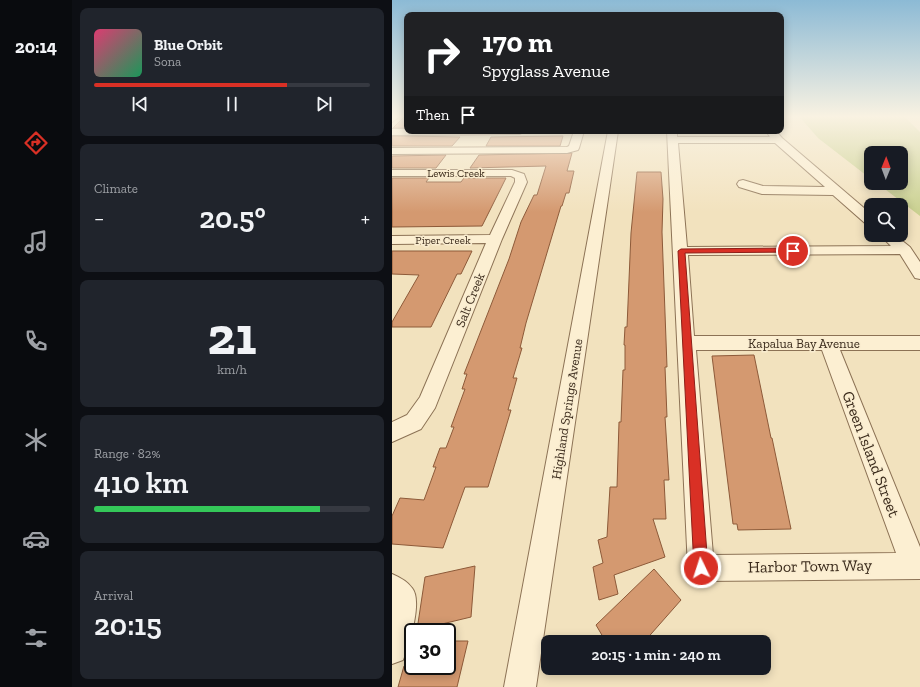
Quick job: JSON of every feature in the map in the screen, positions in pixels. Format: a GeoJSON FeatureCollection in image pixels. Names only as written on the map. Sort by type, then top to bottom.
{"type":"FeatureCollection","features":[{"type":"Feature","properties":{"kind":"street"},"geometry":{"type":"LineString","coordinates":[[450,173],[467,148]]}},
{"type":"Feature","properties":{"kind":"street"},"geometry":{"type":"LineString","coordinates":[[392,151],[562,151],[574,148]]}},
{"type":"Feature","properties":{"kind":"street","name":"Highland Springs Avenue"},"geometry":{"type":"LineString","coordinates":[[520,687],[610,148]]}},
{"type":"Feature","properties":{"kind":"street"},"geometry":{"type":"LineString","coordinates":[[674,148],[687,343]]}},
{"type":"Feature","properties":{"kind":"street"},"geometry":{"type":"LineString","coordinates":[[788,148],[864,215]]}},
{"type":"Feature","properties":{"kind":"street","name":"Lewis Creek"},"geometry":{"type":"LineString","coordinates":[[392,173],[512,173],[520,176]]}},
{"type":"Feature","properties":{"kind":"street","name":"Salt Creek"},"geometry":{"type":"LineString","coordinates":[[392,432],[414,422],[428,402],[494,239],[521,182],[520,176]]}},
{"type":"Feature","properties":{"kind":"street"},"geometry":{"type":"LineString","coordinates":[[743,184],[762,190],[836,191]]}},
{"type":"Feature","properties":{"kind":"street","name":"Piper Creek"},"geometry":{"type":"LineString","coordinates":[[392,240],[494,239]]}},
{"type":"Feature","properties":{"kind":"street"},"geometry":{"type":"LineString","coordinates":[[895,242],[905,250],[920,274]]}},
{"type":"Feature","properties":{"kind":"street"},"geometry":{"type":"LineString","coordinates":[[681,251],[905,250]]}},
{"type":"Feature","properties":{"kind":"street","name":"Kapalua Bay Avenue"},"geometry":{"type":"LineString","coordinates":[[687,343],[920,343]]}},
{"type":"Feature","properties":{"kind":"street","name":"Harbor Town Way"},"geometry":{"type":"LineString","coordinates":[[687,343],[701,568],[917,565]]}},
{"type":"Feature","properties":{"kind":"street","name":"Green Island Street"},"geometry":{"type":"LineString","coordinates":[[828,343],[917,565]]}},
{"type":"Feature","properties":{"kind":"street"},"geometry":{"type":"LineString","coordinates":[[392,588],[403,598],[396,637],[392,649]]}},
{"type":"Feature","properties":{"kind":"green space"},"geometry":{"type":"Polygon","coordinates":[[[831,148],[864,148],[864,174],[831,148]]]}},
{"type":"Feature","properties":{"kind":"green space"},"geometry":{"type":"Polygon","coordinates":[[[908,148],[920,148],[920,216],[908,207],[908,198],[897,198],[886,190],[908,190],[908,148]]]}},
{"type":"Feature","properties":{"kind":"building"},"geometry":{"type":"Polygon","coordinates":[[[572,153],[567,171],[574,171],[569,193],[566,193],[561,206],[526,323],[520,348],[522,348],[513,378],[517,378],[508,410],[511,410],[488,487],[465,487],[443,548],[392,544],[392,516],[400,498],[424,500],[436,467],[433,467],[440,448],[446,448],[454,427],[451,427],[465,389],[462,389],[467,374],[464,374],[509,259],[521,222],[534,195],[537,195],[546,166],[470,168],[479,155],[572,153]]]}},
{"type":"Feature","properties":{"kind":"building"},"geometry":{"type":"Polygon","coordinates":[[[446,155],[436,168],[392,168],[392,156],[446,155]]]}},
{"type":"Feature","properties":{"kind":"building"},"geometry":{"type":"Polygon","coordinates":[[[637,172],[661,172],[663,199],[662,232],[667,367],[665,367],[667,417],[665,417],[669,480],[664,480],[666,519],[653,519],[665,557],[614,575],[618,594],[599,600],[593,567],[603,563],[598,540],[607,537],[610,487],[617,487],[619,422],[621,422],[623,370],[625,370],[625,327],[627,327],[631,233],[637,172]]]}},
{"type":"Feature","properties":{"kind":"building"},"geometry":{"type":"Polygon","coordinates":[[[392,178],[429,178],[426,182],[461,182],[464,178],[506,178],[482,226],[392,227],[392,178]]]}},
{"type":"Feature","properties":{"kind":"building"},"geometry":{"type":"Polygon","coordinates":[[[392,251],[472,251],[461,274],[457,274],[431,327],[392,327],[392,322],[419,275],[392,274],[392,251]]]}},
{"type":"Feature","properties":{"kind":"building"},"geometry":{"type":"Polygon","coordinates":[[[754,355],[791,529],[738,530],[737,524],[733,524],[712,356],[754,355]]]}},
{"type":"Feature","properties":{"kind":"building"},"geometry":{"type":"Polygon","coordinates":[[[475,566],[471,617],[446,623],[418,623],[425,577],[475,566]]]}},
{"type":"Feature","properties":{"kind":"building"},"geometry":{"type":"Polygon","coordinates":[[[654,569],[681,600],[650,635],[602,635],[596,625],[654,569]]]}},
{"type":"Feature","properties":{"kind":"building"},"geometry":{"type":"Polygon","coordinates":[[[456,641],[468,641],[457,687],[398,687],[404,666],[404,675],[456,675],[456,641]]]}},
{"type":"Feature","properties":{"kind":"route"},"geometry":{"type":"LineString","coordinates":[[701,568],[681,251],[793,251]]}}]}
